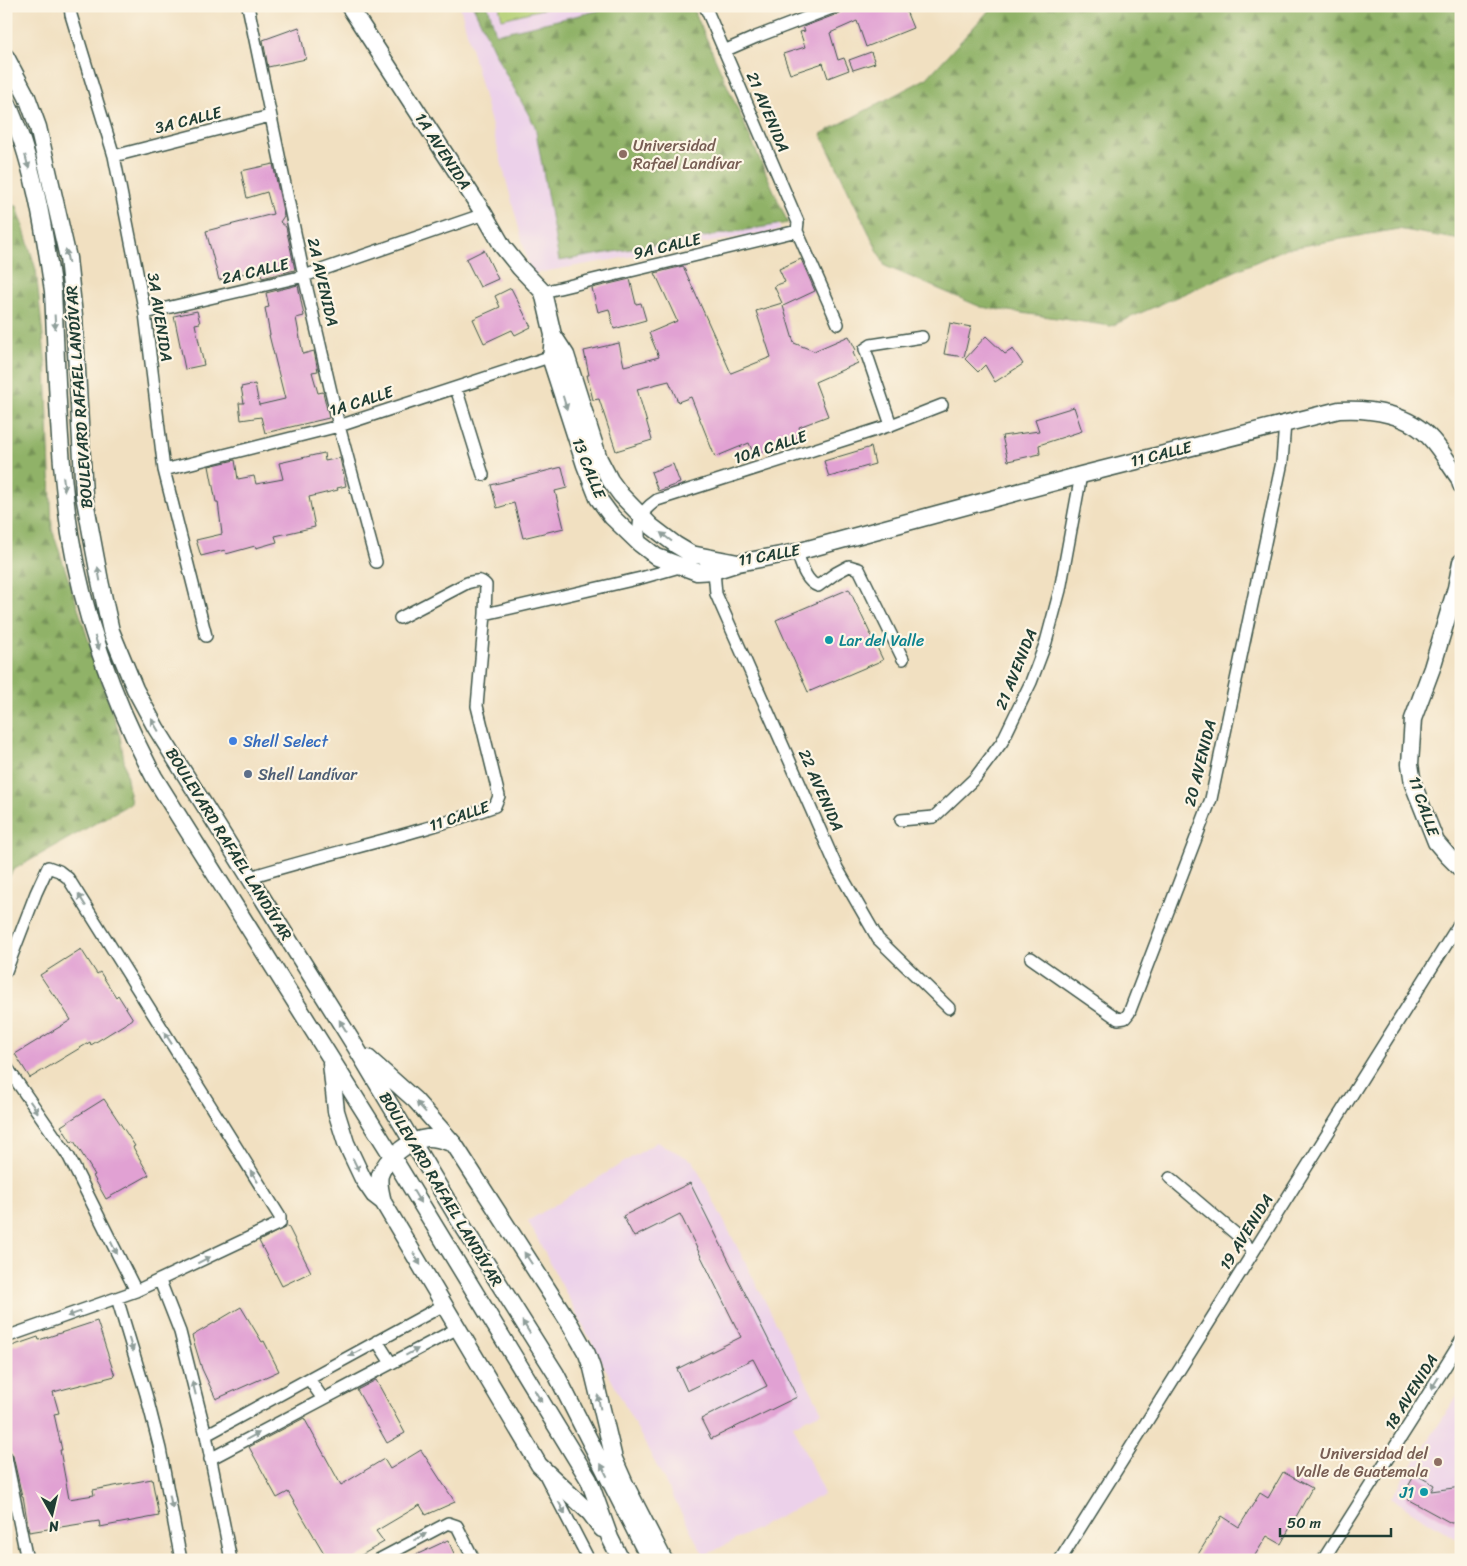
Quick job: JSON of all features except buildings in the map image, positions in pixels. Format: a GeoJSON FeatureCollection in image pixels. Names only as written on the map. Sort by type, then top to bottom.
{"type":"FeatureCollection","features":[{"type":"Feature","properties":{"kind":"main road","name":"1A AVENIDA"},"geometry":{"type":"LineString","coordinates":[[349,6],[484,214],[503,247],[543,292]]}},
{"type":"Feature","properties":{"kind":"main road","name":"BOULEVARD RAFAEL LANDÍVAR"},"geometry":{"type":"LineString","coordinates":[[6,57],[36,119],[68,258],[74,316],[84,495],[100,581],[112,631],[135,689],[156,728],[355,1046],[464,1228],[556,1374],[650,1560]]}},
{"type":"Feature","properties":{"kind":"main road","name":"BOULEVARD RAFAEL LANDÍVAR"},"geometry":{"type":"LineString","coordinates":[[6,100],[19,132],[34,188],[49,261],[53,291],[64,483],[68,518],[81,585],[103,663],[132,734],[154,777],[392,1156],[588,1480],[610,1538],[621,1560]]}},
{"type":"Feature","properties":{"kind":"main road","name":"13 CALLE"},"geometry":{"type":"LineString","coordinates":[[543,292],[585,465],[598,498],[612,517],[640,544],[658,557],[697,572],[711,565]]}},
{"type":"Feature","properties":{"kind":"main road","name":"13 CALLE"},"geometry":{"type":"LineString","coordinates":[[558,354],[599,460],[610,480],[640,516],[676,545],[711,565]]}},
{"type":"Feature","properties":{"kind":"main road","name":"11 CALLE"},"geometry":{"type":"LineString","coordinates":[[711,565],[738,563],[797,552],[1081,475],[1339,410],[1378,411],[1404,420],[1432,439],[1459,478],[1461,485]]}},
{"type":"Feature","properties":{"kind":"main road","name":"11 CALLE"},"geometry":{"type":"LineString","coordinates":[[1461,562],[1456,588],[1432,668],[1413,719],[1410,764],[1413,784],[1436,842],[1461,869]]}},
{"type":"Feature","properties":{"kind":"main road"},"geometry":{"type":"LineString","coordinates":[[355,1046],[415,1100],[454,1144],[570,1324],[586,1354],[594,1375],[614,1459],[664,1560]]}},
{"type":"Feature","properties":{"kind":"main road"},"geometry":{"type":"LineString","coordinates":[[331,1060],[336,1111],[346,1144],[363,1179],[374,1195],[383,1202]]}},
{"type":"Feature","properties":{"kind":"main road"},"geometry":{"type":"LineString","coordinates":[[454,1144],[438,1139],[426,1138],[413,1143],[392,1156],[380,1175],[379,1184],[383,1202],[539,1465],[590,1513],[610,1538]]}},
{"type":"Feature","properties":{"kind":"street","name":"3A AVENIDA"},"geometry":{"type":"LineString","coordinates":[[70,6],[71,16],[114,156],[145,313],[164,470],[206,636]]}},
{"type":"Feature","properties":{"kind":"street","name":"2A AVENIDA"},"geometry":{"type":"LineString","coordinates":[[248,6],[304,276],[339,426],[376,562]]}},
{"type":"Feature","properties":{"kind":"street","name":"21 AVENIDA"},"geometry":{"type":"LineString","coordinates":[[705,6],[798,222],[797,231],[838,324]]}},
{"type":"Feature","properties":{"kind":"street"},"geometry":{"type":"LineString","coordinates":[[724,51],[838,6]]}},
{"type":"Feature","properties":{"kind":"street","name":"3A CALLE"},"geometry":{"type":"LineString","coordinates":[[114,156],[270,116]]}},
{"type":"Feature","properties":{"kind":"street","name":"2A CALLE"},"geometry":{"type":"LineString","coordinates":[[145,313],[304,276],[484,214]]}},
{"type":"Feature","properties":{"kind":"street","name":"9A CALLE"},"geometry":{"type":"LineString","coordinates":[[543,292],[797,231]]}},
{"type":"Feature","properties":{"kind":"street"},"geometry":{"type":"LineString","coordinates":[[891,425],[865,349],[871,345],[922,337]]}},
{"type":"Feature","properties":{"kind":"street","name":"1A CALLE"},"geometry":{"type":"LineString","coordinates":[[164,470],[339,426],[558,354]]}},
{"type":"Feature","properties":{"kind":"street"},"geometry":{"type":"LineString","coordinates":[[456,388],[483,475]]}},
{"type":"Feature","properties":{"kind":"street","name":"10A CALLE"},"geometry":{"type":"LineString","coordinates":[[640,516],[647,507],[657,500],[891,425],[942,405]]}},
{"type":"Feature","properties":{"kind":"street","name":"20 AVENIDA"},"geometry":{"type":"LineString","coordinates":[[1031,958],[1118,1019],[1125,1018],[1129,1013],[1211,799],[1282,462],[1285,423]]}},
{"type":"Feature","properties":{"kind":"street","name":"21 AVENIDA"},"geometry":{"type":"LineString","coordinates":[[901,820],[934,818],[975,778],[1002,742],[1031,682],[1046,642],[1060,590],[1081,475]]}},
{"type":"Feature","properties":{"kind":"street"},"geometry":{"type":"LineString","coordinates":[[640,516],[638,528],[640,544]]}},
{"type":"Feature","properties":{"kind":"street"},"geometry":{"type":"LineString","coordinates":[[797,552],[809,581],[813,585],[818,586],[849,566],[859,569],[903,659]]}},
{"type":"Feature","properties":{"kind":"street","name":"22 AVENIDA"},"geometry":{"type":"LineString","coordinates":[[711,565],[716,594],[837,868],[878,939],[949,1008]]}},
{"type":"Feature","properties":{"kind":"street"},"geometry":{"type":"LineString","coordinates":[[400,618],[467,583],[478,580],[483,581],[486,585],[485,614],[683,567]]}},
{"type":"Feature","properties":{"kind":"street","name":"11 CALLE"},"geometry":{"type":"LineString","coordinates":[[250,877],[303,860],[463,818],[495,806],[499,796],[477,706],[485,614]]}},
{"type":"Feature","properties":{"kind":"street"},"geometry":{"type":"LineString","coordinates":[[6,971],[48,867],[59,871],[68,878],[280,1217],[280,1223],[160,1281],[6,1338]]}},
{"type":"Feature","properties":{"kind":"street","name":"19 AVENIDA"},"geometry":{"type":"LineString","coordinates":[[1060,1560],[1252,1251],[1461,921]]}},
{"type":"Feature","properties":{"kind":"street"},"geometry":{"type":"LineString","coordinates":[[6,1066],[69,1157],[136,1291]]}},
{"type":"Feature","properties":{"kind":"street"},"geometry":{"type":"LineString","coordinates":[[1170,1178],[1237,1235],[1252,1251]]}},
{"type":"Feature","properties":{"kind":"street"},"geometry":{"type":"LineString","coordinates":[[160,1281],[180,1332],[206,1435],[231,1560]]}},
{"type":"Feature","properties":{"kind":"street"},"geometry":{"type":"LineString","coordinates":[[117,1298],[160,1448],[180,1560]]}},
{"type":"Feature","properties":{"kind":"street"},"geometry":{"type":"LineString","coordinates":[[206,1435],[444,1305]]}},
{"type":"Feature","properties":{"kind":"street"},"geometry":{"type":"LineString","coordinates":[[210,1459],[458,1328]]}},
{"type":"Feature","properties":{"kind":"street"},"geometry":{"type":"LineString","coordinates":[[377,1341],[391,1363]]}},
{"type":"Feature","properties":{"kind":"street","name":"18 AVENIDA"},"geometry":{"type":"LineString","coordinates":[[1323,1560],[1461,1341]]}},
{"type":"Feature","properties":{"kind":"street"},"geometry":{"type":"LineString","coordinates":[[309,1379],[323,1399]]}},
{"type":"Feature","properties":{"kind":"street"},"geometry":{"type":"LineString","coordinates":[[6,1457],[27,1560]]}},
{"type":"Feature","properties":{"kind":"street"},"geometry":{"type":"LineString","coordinates":[[539,1465],[589,1560]]}},
{"type":"Feature","properties":{"kind":"street"},"geometry":{"type":"LineString","coordinates":[[378,1560],[448,1523],[457,1526],[474,1560]]}},
{"type":"Feature","properties":{"kind":"shaded area","name":"Universidad Rafael Landívar"},"geometry":{"type":"Polygon","coordinates":[[[460,6],[687,6],[714,77],[781,230],[531,274],[460,6]]]}},
{"type":"Feature","properties":{"kind":"shaded area"},"geometry":{"type":"Polygon","coordinates":[[[657,1142],[693,1161],[822,1412],[793,1425],[824,1494],[704,1556],[528,1221],[657,1142]]]}},
{"type":"Feature","properties":{"kind":"shaded area","name":"Universidad del Valle de Guatemala"},"geometry":{"type":"Polygon","coordinates":[[[1461,1390],[1461,1538],[1455,1538],[1391,1498],[1461,1390]]]}},
{"type":"Feature","properties":{"kind":"green space","name":"Universidad Rafael Landívar"},"geometry":{"type":"Polygon","coordinates":[[[473,6],[488,6],[496,34],[619,6],[692,6],[788,223],[559,261],[535,126],[501,65],[473,6]]]}},
{"type":"Feature","properties":{"kind":"green space"},"geometry":{"type":"Polygon","coordinates":[[[499,6],[554,6],[502,19],[499,6]]]}},
{"type":"Feature","properties":{"kind":"green space"},"geometry":{"type":"Polygon","coordinates":[[[993,6],[1461,6],[1461,240],[1398,229],[1285,249],[1111,326],[981,307],[885,266],[821,134],[927,78],[993,6]]]}},
{"type":"Feature","properties":{"kind":"green space"},"geometry":{"type":"Polygon","coordinates":[[[6,205],[17,206],[36,270],[46,366],[52,529],[120,736],[131,803],[13,870],[6,882],[6,205]]]}},
{"type":"Feature","properties":{"kind":"place","name":"Universidad Rafael Landívar"},"geometry":{"type":"Point","coordinates":[623,154]}},
{"type":"Feature","properties":{"kind":"place","name":"Lar del Valle"},"geometry":{"type":"Point","coordinates":[829,640]}},
{"type":"Feature","properties":{"kind":"place","name":"Shell Select"},"geometry":{"type":"Point","coordinates":[233,741]}},
{"type":"Feature","properties":{"kind":"place","name":"Shell Landívar"},"geometry":{"type":"Point","coordinates":[248,774]}},
{"type":"Feature","properties":{"kind":"place","name":"Universidad del Valle de Guatemala"},"geometry":{"type":"Point","coordinates":[1438,1462]}},
{"type":"Feature","properties":{"kind":"place","name":"J1"},"geometry":{"type":"Point","coordinates":[1424,1492]}}]}
